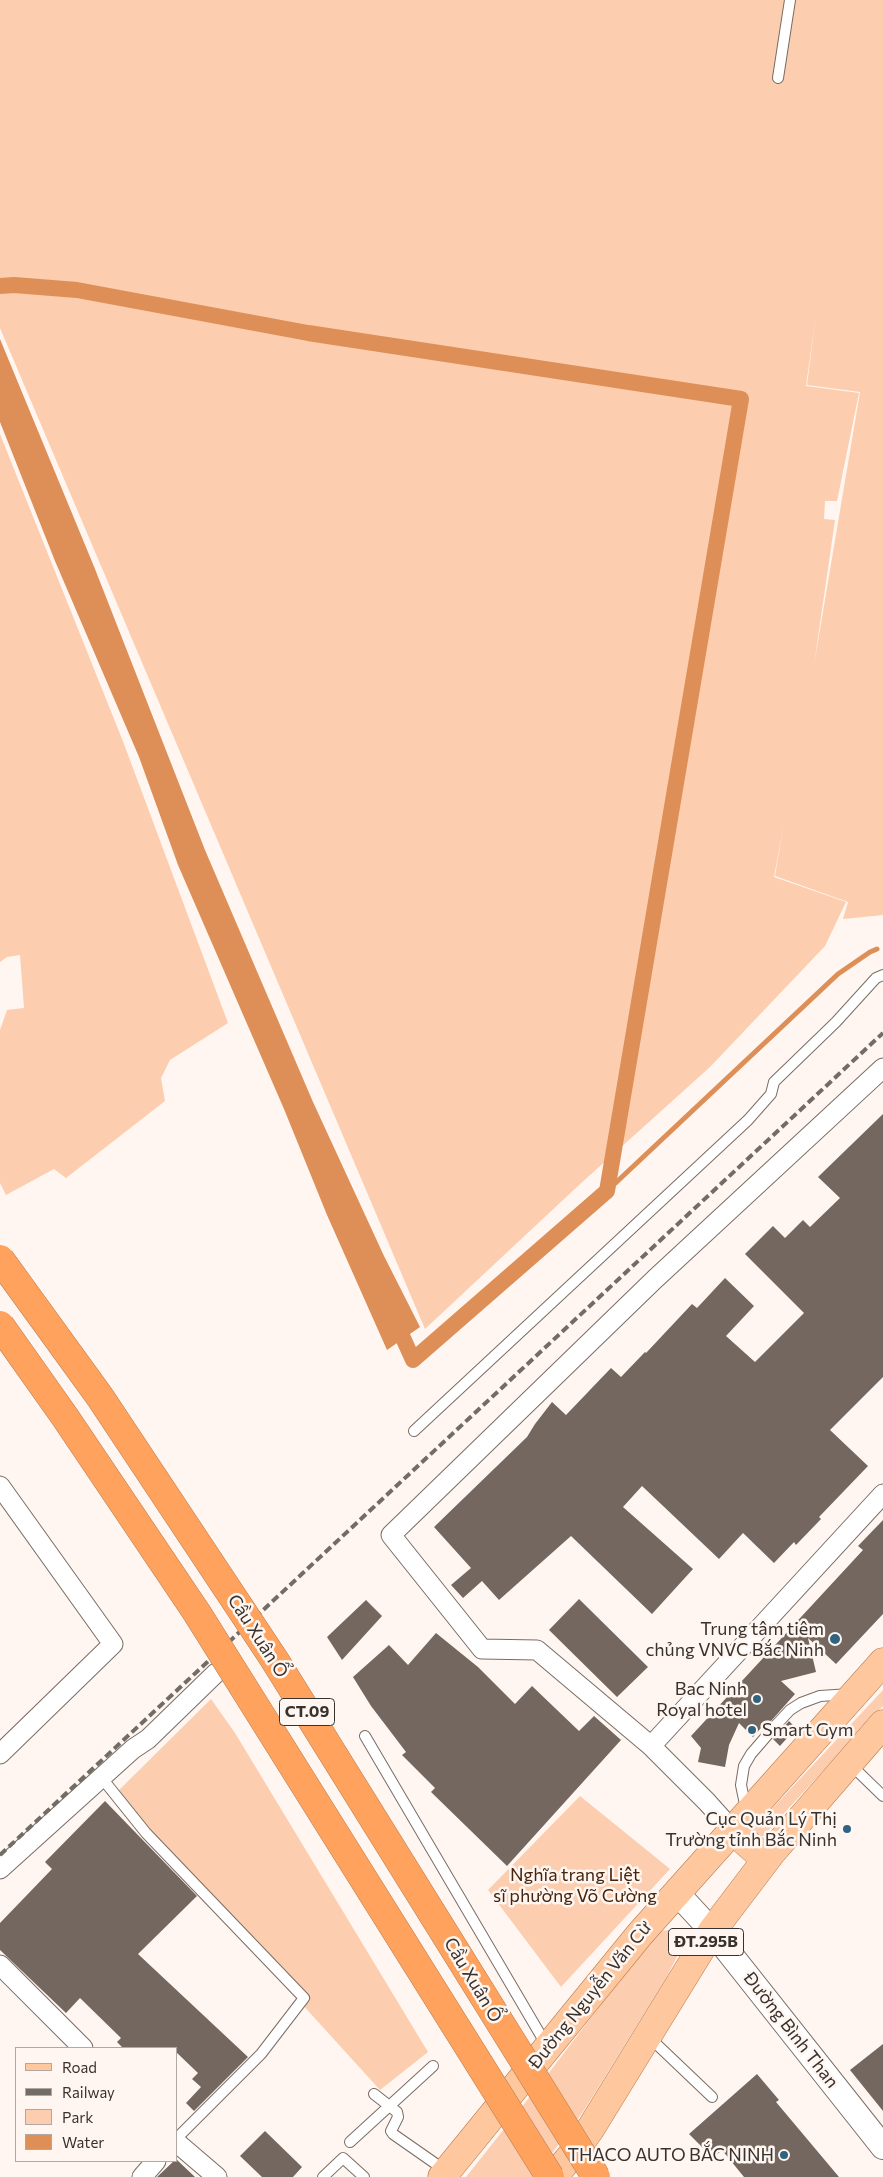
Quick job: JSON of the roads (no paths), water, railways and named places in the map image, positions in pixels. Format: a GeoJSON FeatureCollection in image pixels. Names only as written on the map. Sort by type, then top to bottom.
{"type":"FeatureCollection","features":[{"type":"Feature","properties":{"kind":"highway","name":"Cầu Xuân Ổ"},"geometry":{"type":"LineString","coordinates":[[0,1259],[100,1397],[274,1659],[596,2177]]}},
{"type":"Feature","properties":{"kind":"highway","name":"CT.09"},"geometry":{"type":"LineString","coordinates":[[0,1325],[65,1417],[197,1614],[552,2177]]}},
{"type":"Feature","properties":{"kind":"main road","name":"Đường Nguyễn Văn Cừ"},"geometry":{"type":"LineString","coordinates":[[444,2174],[676,1892],[883,1662]]}},
{"type":"Feature","properties":{"kind":"main road","name":"ĐT.295B"},"geometry":{"type":"LineString","coordinates":[[552,2177],[571,2156],[591,2128],[712,1931],[766,1860],[882,1726]]}},
{"type":"Feature","properties":{"kind":"main road"},"geometry":{"type":"LineString","coordinates":[[739,1821],[766,1860]]}},
{"type":"Feature","properties":{"kind":"street"},"geometry":{"type":"LineString","coordinates":[[739,1821],[707,1802],[651,1746],[537,1650],[482,1649],[391,1535],[655,1279],[883,1068]]}},
{"type":"Feature","properties":{"kind":"street"},"geometry":{"type":"LineString","coordinates":[[0,1486],[113,1644],[0,1754]]}},
{"type":"Feature","properties":{"kind":"street"},"geometry":{"type":"LineString","coordinates":[[651,1746],[883,1494]]}},
{"type":"Feature","properties":{"kind":"street"},"geometry":{"type":"LineString","coordinates":[[0,1869],[133,1748],[148,1739],[216,1673]]}},
{"type":"Feature","properties":{"kind":"street","name":"Đường Bình Than"},"geometry":{"type":"LineString","coordinates":[[676,1892],[712,1931],[883,2147]]}},
{"type":"Feature","properties":{"kind":"street"},"geometry":{"type":"LineString","coordinates":[[0,1966],[82,2047]]}},
{"type":"Feature","properties":{"kind":"street"},"geometry":{"type":"LineString","coordinates":[[178,2142],[217,2177]]}},
{"type":"Feature","properties":{"kind":"street"},"geometry":{"type":"LineString","coordinates":[[142,2177],[155,2162]]}},
{"type":"Feature","properties":{"kind":"lane"},"geometry":{"type":"LineString","coordinates":[[778,78],[790,0]]}},
{"type":"Feature","properties":{"kind":"lane"},"geometry":{"type":"LineString","coordinates":[[414,1431],[748,1120],[771,1094],[774,1082],[836,1022],[876,978],[883,975]]}},
{"type":"Feature","properties":{"kind":"lane"},"geometry":{"type":"LineString","coordinates":[[739,1821],[744,1766],[751,1754],[790,1710],[812,1698],[838,1694],[855,1694]]}},
{"type":"Feature","properties":{"kind":"lane"},"geometry":{"type":"LineString","coordinates":[[365,1736],[547,2047]]}},
{"type":"Feature","properties":{"kind":"lane"},"geometry":{"type":"LineString","coordinates":[[849,1763],[883,1796]]}},
{"type":"Feature","properties":{"kind":"lane"},"geometry":{"type":"LineString","coordinates":[[101,1777],[146,1833],[304,1998],[261,2054],[178,2138]]}},
{"type":"Feature","properties":{"kind":"lane"},"geometry":{"type":"LineString","coordinates":[[648,2036],[712,2097]]}},
{"type":"Feature","properties":{"kind":"lane"},"geometry":{"type":"LineString","coordinates":[[350,2142],[433,2066]]}},
{"type":"Feature","properties":{"kind":"lane"},"geometry":{"type":"LineString","coordinates":[[374,2094],[397,2112],[398,2117],[391,2131],[393,2134],[444,2174]]}},
{"type":"Feature","properties":{"kind":"lane"},"geometry":{"type":"LineString","coordinates":[[323,2177],[343,2158],[364,2177]]}},
{"type":"Feature","properties":{"kind":"water"},"geometry":{"type":"Polygon","coordinates":[[[0,339],[95,569],[205,850],[313,1102],[384,1256],[420,1327],[387,1350],[327,1215],[284,1109],[178,865],[139,757],[55,561],[0,422],[0,339]]]}},
{"type":"Feature","properties":{"kind":"waterway"},"geometry":{"type":"LineString","coordinates":[[0,286],[14,285],[77,290],[308,333],[741,399],[607,1191],[413,1360],[394,1318]]}},
{"type":"Feature","properties":{"kind":"waterway"},"geometry":{"type":"LineString","coordinates":[[607,1191],[838,974],[877,949]]}},
{"type":"Feature","properties":{"kind":"railway"},"geometry":{"type":"LineString","coordinates":[[0,1855],[883,1033]]}},
{"type":"Feature","properties":{"kind":"place","name":"Trung tâm tiêm chủng VNVC Bắc Ninh"},"geometry":{"type":"Point","coordinates":[835,1639]}},
{"type":"Feature","properties":{"kind":"place","name":"Bac Ninh Royal hotel"},"geometry":{"type":"Point","coordinates":[757,1699]}},
{"type":"Feature","properties":{"kind":"place","name":"Smart Gym"},"geometry":{"type":"Point","coordinates":[752,1730]}},
{"type":"Feature","properties":{"kind":"place","name":"Cục Quản Lý Thị Trường tỉnh Bắc Ninh"},"geometry":{"type":"Point","coordinates":[847,1829]}},
{"type":"Feature","properties":{"kind":"place","name":"THACO AUTO BẮC NINH"},"geometry":{"type":"Point","coordinates":[784,2155]}},
{"type":"Feature","properties":{"kind":"park label","name":"Nghĩa trang Liệt sĩ phường Võ Cường"},"geometry":{"type":"Point","coordinates":[575,1885]}}]}
